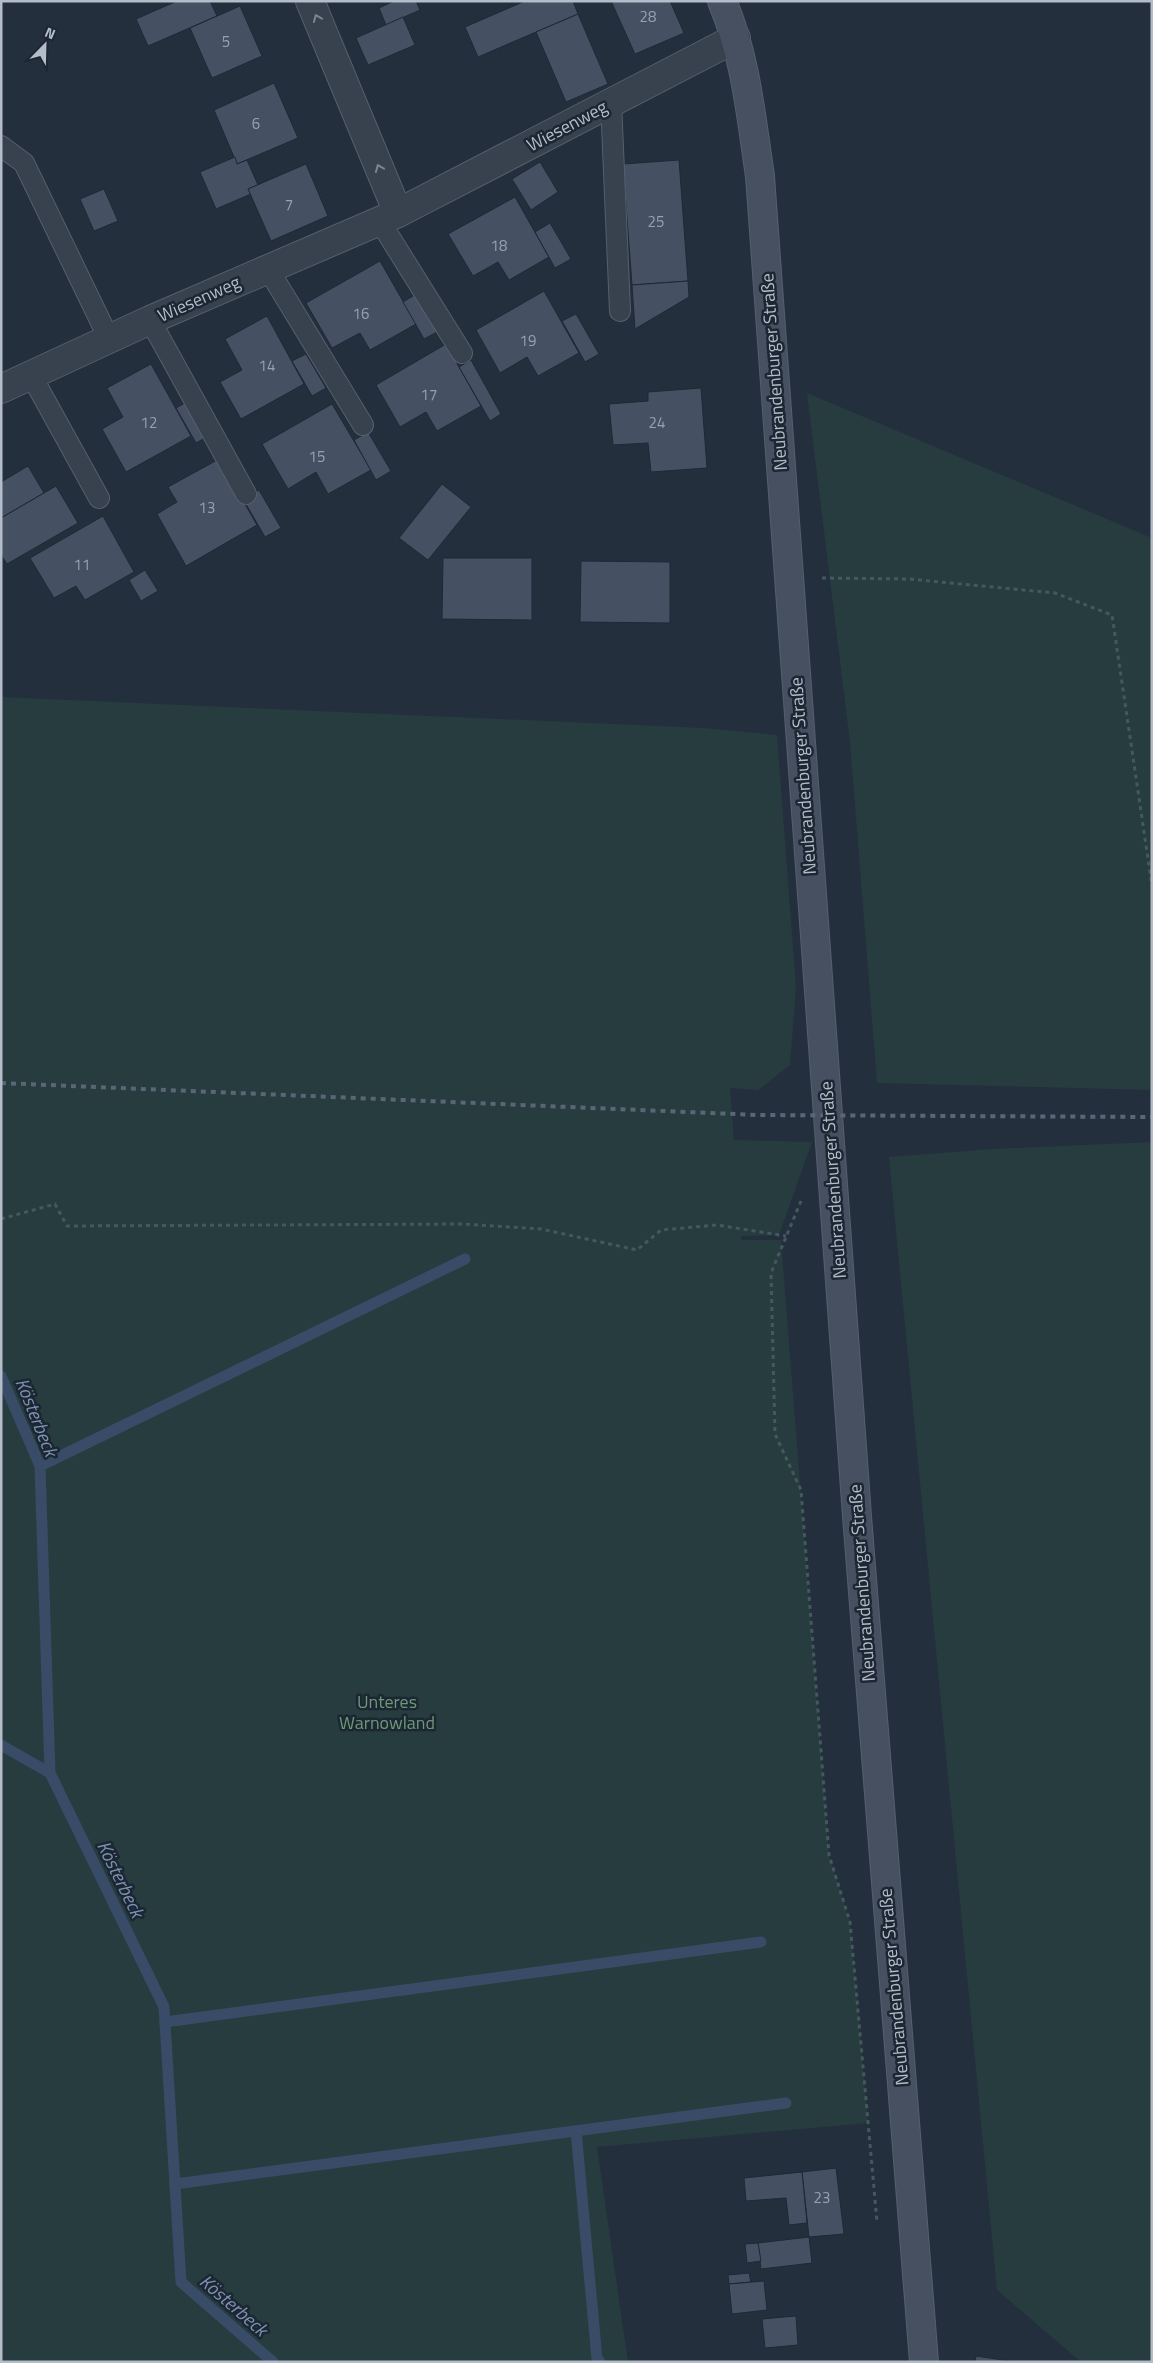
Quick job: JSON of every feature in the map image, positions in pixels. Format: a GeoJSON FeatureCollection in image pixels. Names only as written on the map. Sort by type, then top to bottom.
{"type":"FeatureCollection","features":[{"type":"Feature","properties":{"kind":"main road","name":"Neubrandenburger Straße"},"geometry":{"type":"LineString","coordinates":[[722,1],[736,38],[746,75],[760,176],[856,1516],[924,2362]]}},
{"type":"Feature","properties":{"kind":"street"},"geometry":{"type":"LineString","coordinates":[[310,1],[388,216]]}},
{"type":"Feature","properties":{"kind":"street","name":"Wiesenweg"},"geometry":{"type":"LineString","coordinates":[[1,389],[150,320],[388,216],[736,38]]}},
{"type":"Feature","properties":{"kind":"lane"},"geometry":{"type":"LineString","coordinates":[[611,102],[620,311]]}},
{"type":"Feature","properties":{"kind":"lane"},"geometry":{"type":"LineString","coordinates":[[1,146],[24,163],[109,339]]}},
{"type":"Feature","properties":{"kind":"lane"},"geometry":{"type":"LineString","coordinates":[[388,216],[462,353]]}},
{"type":"Feature","properties":{"kind":"lane"},"geometry":{"type":"LineString","coordinates":[[268,269],[362,425]]}},
{"type":"Feature","properties":{"kind":"lane"},"geometry":{"type":"LineString","coordinates":[[150,320],[246,494]]}},
{"type":"Feature","properties":{"kind":"lane"},"geometry":{"type":"LineString","coordinates":[[31,375],[99,498]]}},
{"type":"Feature","properties":{"kind":"path"},"geometry":{"type":"LineString","coordinates":[[789,577],[909,580],[1055,593],[1112,615],[1152,886]]}},
{"type":"Feature","properties":{"kind":"path"},"geometry":{"type":"LineString","coordinates":[[833,1176],[806,1188],[771,1273],[775,1434],[802,1490],[829,1855],[850,1922],[878,2222]]}},
{"type":"Feature","properties":{"kind":"path"},"geometry":{"type":"LineString","coordinates":[[1,1220],[55,1204],[66,1226],[464,1224],[541,1229],[637,1250],[661,1230],[717,1225],[786,1236]]}},
{"type":"Feature","properties":{"kind":"green space"},"geometry":{"type":"Polygon","coordinates":[[[807,393],[1152,538],[1152,1090],[877,1083],[850,742],[807,393]]]}},
{"type":"Feature","properties":{"kind":"green space","name":"Unteres Warnowland"},"geometry":{"type":"Polygon","coordinates":[[[1,697],[704,728],[777,735],[796,987],[790,1065],[758,1090],[730,1088],[734,1140],[812,1142],[779,1235],[741,1236],[741,1240],[781,1240],[829,1855],[850,1922],[868,2123],[597,2147],[628,2362],[1,2362],[1,697]]]}},
{"type":"Feature","properties":{"kind":"green space"},"geometry":{"type":"Polygon","coordinates":[[[1152,1142],[1152,2362],[1081,2362],[997,2290],[889,1157],[992,1149],[1152,1142]]]}},
{"type":"Feature","properties":{"kind":"building"},"geometry":{"type":"Polygon","coordinates":[[[177,1],[210,1],[217,16],[148,46],[136,19],[177,1]]]}},
{"type":"Feature","properties":{"kind":"building"},"geometry":{"type":"Polygon","coordinates":[[[394,1],[416,1],[420,10],[386,25],[379,8],[394,1]]]}},
{"type":"Feature","properties":{"kind":"building"},"geometry":{"type":"Polygon","coordinates":[[[525,1],[573,1],[578,14],[478,57],[465,27],[525,1]]]}},
{"type":"Feature","properties":{"kind":"building"},"geometry":{"type":"Polygon","coordinates":[[[611,1],[670,1],[684,33],[635,54],[611,1]]]}},
{"type":"Feature","properties":{"kind":"building"},"geometry":{"type":"Polygon","coordinates":[[[240,6],[262,56],[212,78],[190,28],[240,6]]]}},
{"type":"Feature","properties":{"kind":"building"},"geometry":{"type":"Polygon","coordinates":[[[578,14],[608,84],[566,102],[536,32],[578,14]]]}},
{"type":"Feature","properties":{"kind":"building"},"geometry":{"type":"Polygon","coordinates":[[[403,17],[415,45],[368,65],[356,38],[403,17]]]}},
{"type":"Feature","properties":{"kind":"building"},"geometry":{"type":"Polygon","coordinates":[[[274,83],[298,138],[237,164],[214,110],[274,83]]]}},
{"type":"Feature","properties":{"kind":"building"},"geometry":{"type":"Polygon","coordinates":[[[235,157],[237,164],[247,160],[258,185],[248,189],[251,194],[216,209],[200,172],[235,157]]]}},
{"type":"Feature","properties":{"kind":"building"},"geometry":{"type":"Polygon","coordinates":[[[679,160],[688,281],[632,285],[623,164],[679,160]]]}},
{"type":"Feature","properties":{"kind":"building"},"geometry":{"type":"Polygon","coordinates":[[[540,162],[558,192],[531,210],[512,179],[540,162]]]}},
{"type":"Feature","properties":{"kind":"building"},"geometry":{"type":"Polygon","coordinates":[[[306,164],[328,216],[271,241],[248,189],[306,164]]]}},
{"type":"Feature","properties":{"kind":"building"},"geometry":{"type":"Polygon","coordinates":[[[104,189],[118,221],[94,231],[80,199],[104,189]]]}},
{"type":"Feature","properties":{"kind":"building"},"geometry":{"type":"Polygon","coordinates":[[[515,197],[549,257],[509,280],[498,262],[473,276],[448,234],[515,197]]]}},
{"type":"Feature","properties":{"kind":"building"},"geometry":{"type":"Polygon","coordinates":[[[550,223],[571,259],[555,268],[535,232],[550,223]]]}},
{"type":"Feature","properties":{"kind":"building"},"geometry":{"type":"Polygon","coordinates":[[[380,261],[416,324],[370,350],[360,333],[332,348],[306,303],[380,261]]]}},
{"type":"Feature","properties":{"kind":"building"},"geometry":{"type":"Polygon","coordinates":[[[688,281],[689,297],[635,329],[632,285],[688,281]]]}},
{"type":"Feature","properties":{"kind":"building"},"geometry":{"type":"Polygon","coordinates":[[[544,291],[579,353],[538,376],[527,357],[500,373],[476,330],[544,291]]]}},
{"type":"Feature","properties":{"kind":"building"},"geometry":{"type":"Polygon","coordinates":[[[418,293],[439,331],[424,339],[403,302],[418,293]]]}},
{"type":"Feature","properties":{"kind":"building"},"geometry":{"type":"Polygon","coordinates":[[[576,314],[599,354],[585,362],[562,321],[576,314]]]}},
{"type":"Feature","properties":{"kind":"building"},"geometry":{"type":"Polygon","coordinates":[[[267,316],[304,384],[241,419],[220,382],[242,370],[225,339],[267,316]]]}},
{"type":"Feature","properties":{"kind":"building"},"geometry":{"type":"Polygon","coordinates":[[[446,344],[481,406],[437,431],[426,412],[400,427],[376,385],[446,344]]]}},
{"type":"Feature","properties":{"kind":"building"},"geometry":{"type":"Polygon","coordinates":[[[306,354],[326,388],[312,396],[292,361],[306,354]]]}},
{"type":"Feature","properties":{"kind":"building"},"geometry":{"type":"Polygon","coordinates":[[[471,360],[501,414],[490,421],[459,367],[471,360]]]}},
{"type":"Feature","properties":{"kind":"building"},"geometry":{"type":"Polygon","coordinates":[[[151,364],[191,436],[126,472],[102,429],[123,417],[107,388],[151,364]]]}},
{"type":"Feature","properties":{"kind":"building"},"geometry":{"type":"Polygon","coordinates":[[[701,388],[707,468],[651,472],[648,443],[613,445],[609,404],[648,401],[648,392],[701,388]]]}},
{"type":"Feature","properties":{"kind":"building"},"geometry":{"type":"Polygon","coordinates":[[[190,400],[210,435],[196,443],[176,408],[190,400]]]}},
{"type":"Feature","properties":{"kind":"building"},"geometry":{"type":"Polygon","coordinates":[[[332,404],[371,470],[328,494],[316,472],[288,489],[262,444],[332,404]]]}},
{"type":"Feature","properties":{"kind":"building"},"geometry":{"type":"Polygon","coordinates":[[[368,432],[391,471],[376,480],[354,440],[368,432]]]}},
{"type":"Feature","properties":{"kind":"building"},"geometry":{"type":"Polygon","coordinates":[[[219,459],[257,525],[186,566],[157,514],[177,502],[168,487],[219,459]]]}},
{"type":"Feature","properties":{"kind":"building"},"geometry":{"type":"Polygon","coordinates":[[[28,466],[44,493],[1,518],[1,482],[28,466]]]}},
{"type":"Feature","properties":{"kind":"building"},"geometry":{"type":"Polygon","coordinates":[[[442,484],[471,507],[428,560],[399,538],[442,484]]]}},
{"type":"Feature","properties":{"kind":"building"},"geometry":{"type":"Polygon","coordinates":[[[56,486],[78,523],[7,564],[1,555],[1,518],[56,486]]]}},
{"type":"Feature","properties":{"kind":"building"},"geometry":{"type":"Polygon","coordinates":[[[259,490],[281,528],[265,537],[243,499],[259,490]]]}},
{"type":"Feature","properties":{"kind":"building"},"geometry":{"type":"Polygon","coordinates":[[[103,516],[134,572],[85,600],[76,586],[54,598],[30,558],[103,516]]]}},
{"type":"Feature","properties":{"kind":"building"},"geometry":{"type":"Polygon","coordinates":[[[443,558],[532,558],[532,620],[442,619],[443,558]]]}},
{"type":"Feature","properties":{"kind":"building"},"geometry":{"type":"Polygon","coordinates":[[[581,561],[670,562],[670,623],[580,622],[581,561]]]}},
{"type":"Feature","properties":{"kind":"building"},"geometry":{"type":"Polygon","coordinates":[[[145,570],[158,591],[141,601],[129,580],[145,570]]]}},
{"type":"Feature","properties":{"kind":"building"},"geometry":{"type":"Polygon","coordinates":[[[836,2168],[844,2234],[809,2237],[802,2172],[836,2168]]]}},
{"type":"Feature","properties":{"kind":"building"},"geometry":{"type":"Polygon","coordinates":[[[802,2172],[807,2223],[789,2225],[786,2198],[746,2201],[744,2178],[802,2172]]]}},
{"type":"Feature","properties":{"kind":"building"},"geometry":{"type":"Polygon","coordinates":[[[809,2237],[812,2263],[761,2269],[758,2243],[809,2237]]]}},
{"type":"Feature","properties":{"kind":"building"},"geometry":{"type":"Polygon","coordinates":[[[758,2243],[761,2261],[747,2263],[745,2244],[758,2243]]]}},
{"type":"Feature","properties":{"kind":"building"},"geometry":{"type":"Polygon","coordinates":[[[749,2273],[751,2282],[729,2284],[728,2275],[749,2273]]]}},
{"type":"Feature","properties":{"kind":"building"},"geometry":{"type":"Polygon","coordinates":[[[764,2281],[767,2310],[732,2314],[729,2284],[764,2281]]]}},
{"type":"Feature","properties":{"kind":"building"},"geometry":{"type":"Polygon","coordinates":[[[796,2316],[798,2345],[765,2348],[762,2319],[796,2316]]]}},
{"type":"Feature","properties":{"kind":"building"},"geometry":{"type":"Polygon","coordinates":[[[976,2356],[1010,2361],[975,2362],[976,2356]]]}},
{"type":"Feature","properties":{"kind":"waterway"},"geometry":{"type":"LineString","coordinates":[[40,1466],[465,1259]]}},
{"type":"Feature","properties":{"kind":"waterway","name":"Kösterbeck"},"geometry":{"type":"LineString","coordinates":[[1,1376],[40,1466],[50,1773],[164,2007],[181,2282],[273,2362]]}},
{"type":"Feature","properties":{"kind":"waterway"},"geometry":{"type":"LineString","coordinates":[[1,1745],[50,1773]]}},
{"type":"Feature","properties":{"kind":"waterway"},"geometry":{"type":"LineString","coordinates":[[165,2022],[761,1942]]}},
{"type":"Feature","properties":{"kind":"waterway"},"geometry":{"type":"LineString","coordinates":[[175,2184],[786,2103]]}},
{"type":"Feature","properties":{"kind":"waterway"},"geometry":{"type":"LineString","coordinates":[[576,2131],[597,2359],[600,2362]]}},
{"type":"Feature","properties":{"kind":"railway"},"geometry":{"type":"LineString","coordinates":[[1,1083],[758,1115],[1152,1117]]}}]}
